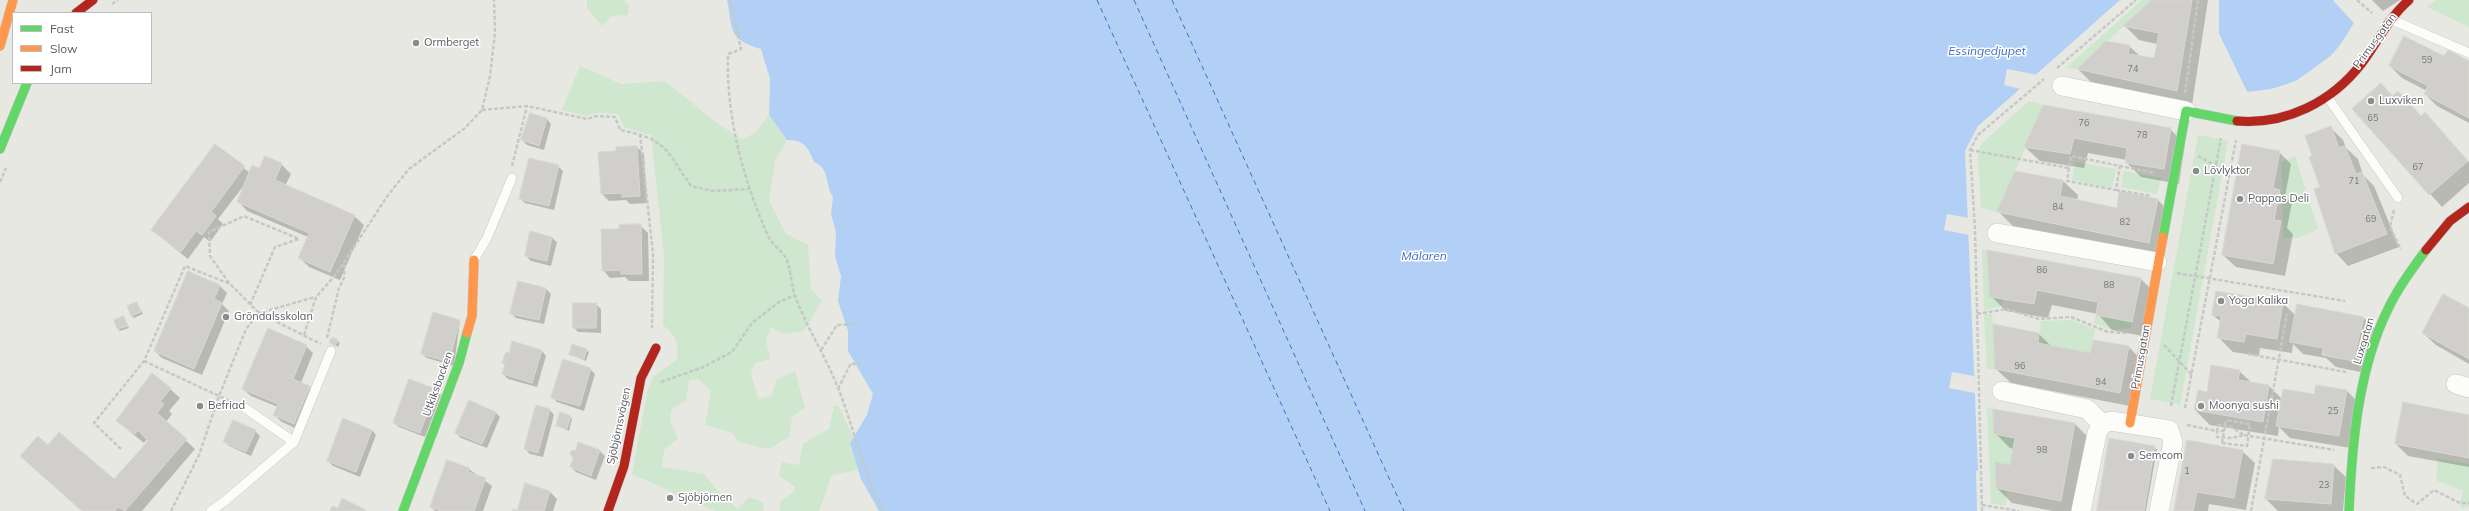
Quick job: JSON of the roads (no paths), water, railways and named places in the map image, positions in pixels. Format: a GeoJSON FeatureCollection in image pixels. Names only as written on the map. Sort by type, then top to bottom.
{"type":"FeatureCollection","features":[{"type":"Feature","properties":{"kind":"main road"},"geometry":{"type":"LineString","coordinates":[[0,6],[12,0]]}},
{"type":"Feature","properties":{"kind":"main road"},"geometry":{"type":"LineString","coordinates":[[0,46],[12,0]]}},
{"type":"Feature","properties":{"kind":"main road"},"geometry":{"type":"LineString","coordinates":[[77,12],[93,0]]}},
{"type":"Feature","properties":{"kind":"main road","name":"Primusgatan"},"geometry":{"type":"LineString","coordinates":[[2130,423],[2185,105],[2240,121],[2262,121],[2303,110],[2328,98],[2361,64],[2390,18],[2409,0]]}},
{"type":"Feature","properties":{"kind":"main road"},"geometry":{"type":"LineString","coordinates":[[0,149],[27,84]]}},
{"type":"Feature","properties":{"kind":"main road","name":"Luxgatan"},"geometry":{"type":"LineString","coordinates":[[2348,511],[2353,453],[2362,395],[2383,319],[2414,265],[2450,219],[2469,207]]}},
{"type":"Feature","properties":{"kind":"main road","name":"Utkiksbacken"},"geometry":{"type":"LineString","coordinates":[[403,511],[459,363],[472,316],[474,260]]}},
{"type":"Feature","properties":{"kind":"main road","name":"Sjöbjörnsvägen"},"geometry":{"type":"LineString","coordinates":[[608,511],[624,466],[641,378],[656,348]]}},
{"type":"Feature","properties":{"kind":"street","name":"Primusgatan"},"geometry":{"type":"LineString","coordinates":[[2062,86],[2185,105]]}},
{"type":"Feature","properties":{"kind":"street"},"geometry":{"type":"LineString","coordinates":[[1997,233],[2158,262]]}},
{"type":"Feature","properties":{"kind":"street"},"geometry":{"type":"LineString","coordinates":[[2002,391],[2087,409],[2102,424]]}},
{"type":"Feature","properties":{"kind":"street"},"geometry":{"type":"LineString","coordinates":[[2081,511],[2097,433],[2102,424],[2111,421],[2168,430],[2173,442],[2159,511]]}},
{"type":"Feature","properties":{"kind":"lane"},"geometry":{"type":"LineString","coordinates":[[2390,18],[2469,52]]}},
{"type":"Feature","properties":{"kind":"lane"},"geometry":{"type":"LineString","coordinates":[[2328,98],[2398,198]]}},
{"type":"Feature","properties":{"kind":"lane"},"geometry":{"type":"LineString","coordinates":[[474,260],[487,238],[512,178]]}},
{"type":"Feature","properties":{"kind":"lane"},"geometry":{"type":"LineString","coordinates":[[211,511],[225,502],[294,442],[328,348]]}},
{"type":"Feature","properties":{"kind":"lane"},"geometry":{"type":"LineString","coordinates":[[245,408],[294,442]]}},
{"type":"Feature","properties":{"kind":"water","name":"Mälaren"},"geometry":{"type":"Polygon","coordinates":[[[727,0],[2120,0],[1978,126],[1965,151],[1978,470],[1976,471],[1977,511],[879,511],[861,479],[850,443],[867,415],[873,394],[848,351],[848,331],[838,301],[841,276],[835,256],[836,232],[831,214],[833,197],[823,168],[814,162],[805,145],[798,141],[787,140],[769,115],[770,79],[761,49],[750,45],[737,37],[732,26],[727,0]]]}},
{"type":"Feature","properties":{"kind":"water"},"geometry":{"type":"Polygon","coordinates":[[[2219,0],[2333,0],[2354,23],[2334,52],[2310,73],[2281,86],[2247,92],[2219,34],[2219,0]]]}},
{"type":"Feature","properties":{"kind":"place","name":"Ormberget"},"geometry":{"type":"Point","coordinates":[416,43]}},
{"type":"Feature","properties":{"kind":"place","name":"Luxviken"},"geometry":{"type":"Point","coordinates":[2371,101]}},
{"type":"Feature","properties":{"kind":"place","name":"Lövlyktor"},"geometry":{"type":"Point","coordinates":[2196,171]}},
{"type":"Feature","properties":{"kind":"place","name":"Pappas Deli"},"geometry":{"type":"Point","coordinates":[2240,199]}},
{"type":"Feature","properties":{"kind":"place","name":"Yoga Kalika"},"geometry":{"type":"Point","coordinates":[2221,301]}},
{"type":"Feature","properties":{"kind":"place","name":"Gröndalsskolan"},"geometry":{"type":"Point","coordinates":[226,317]}},
{"type":"Feature","properties":{"kind":"place","name":"Befriad"},"geometry":{"type":"Point","coordinates":[200,406]}},
{"type":"Feature","properties":{"kind":"place","name":"Moonya sushi"},"geometry":{"type":"Point","coordinates":[2201,406]}},
{"type":"Feature","properties":{"kind":"place","name":"Semcom"},"geometry":{"type":"Point","coordinates":[2131,456]}},
{"type":"Feature","properties":{"kind":"place","name":"Sjöbjörnen"},"geometry":{"type":"Point","coordinates":[670,498]}},
{"type":"Feature","properties":{"kind":"water label","name":"Essingedjupet"},"geometry":{"type":"Point","coordinates":[1987,51]}}]}
